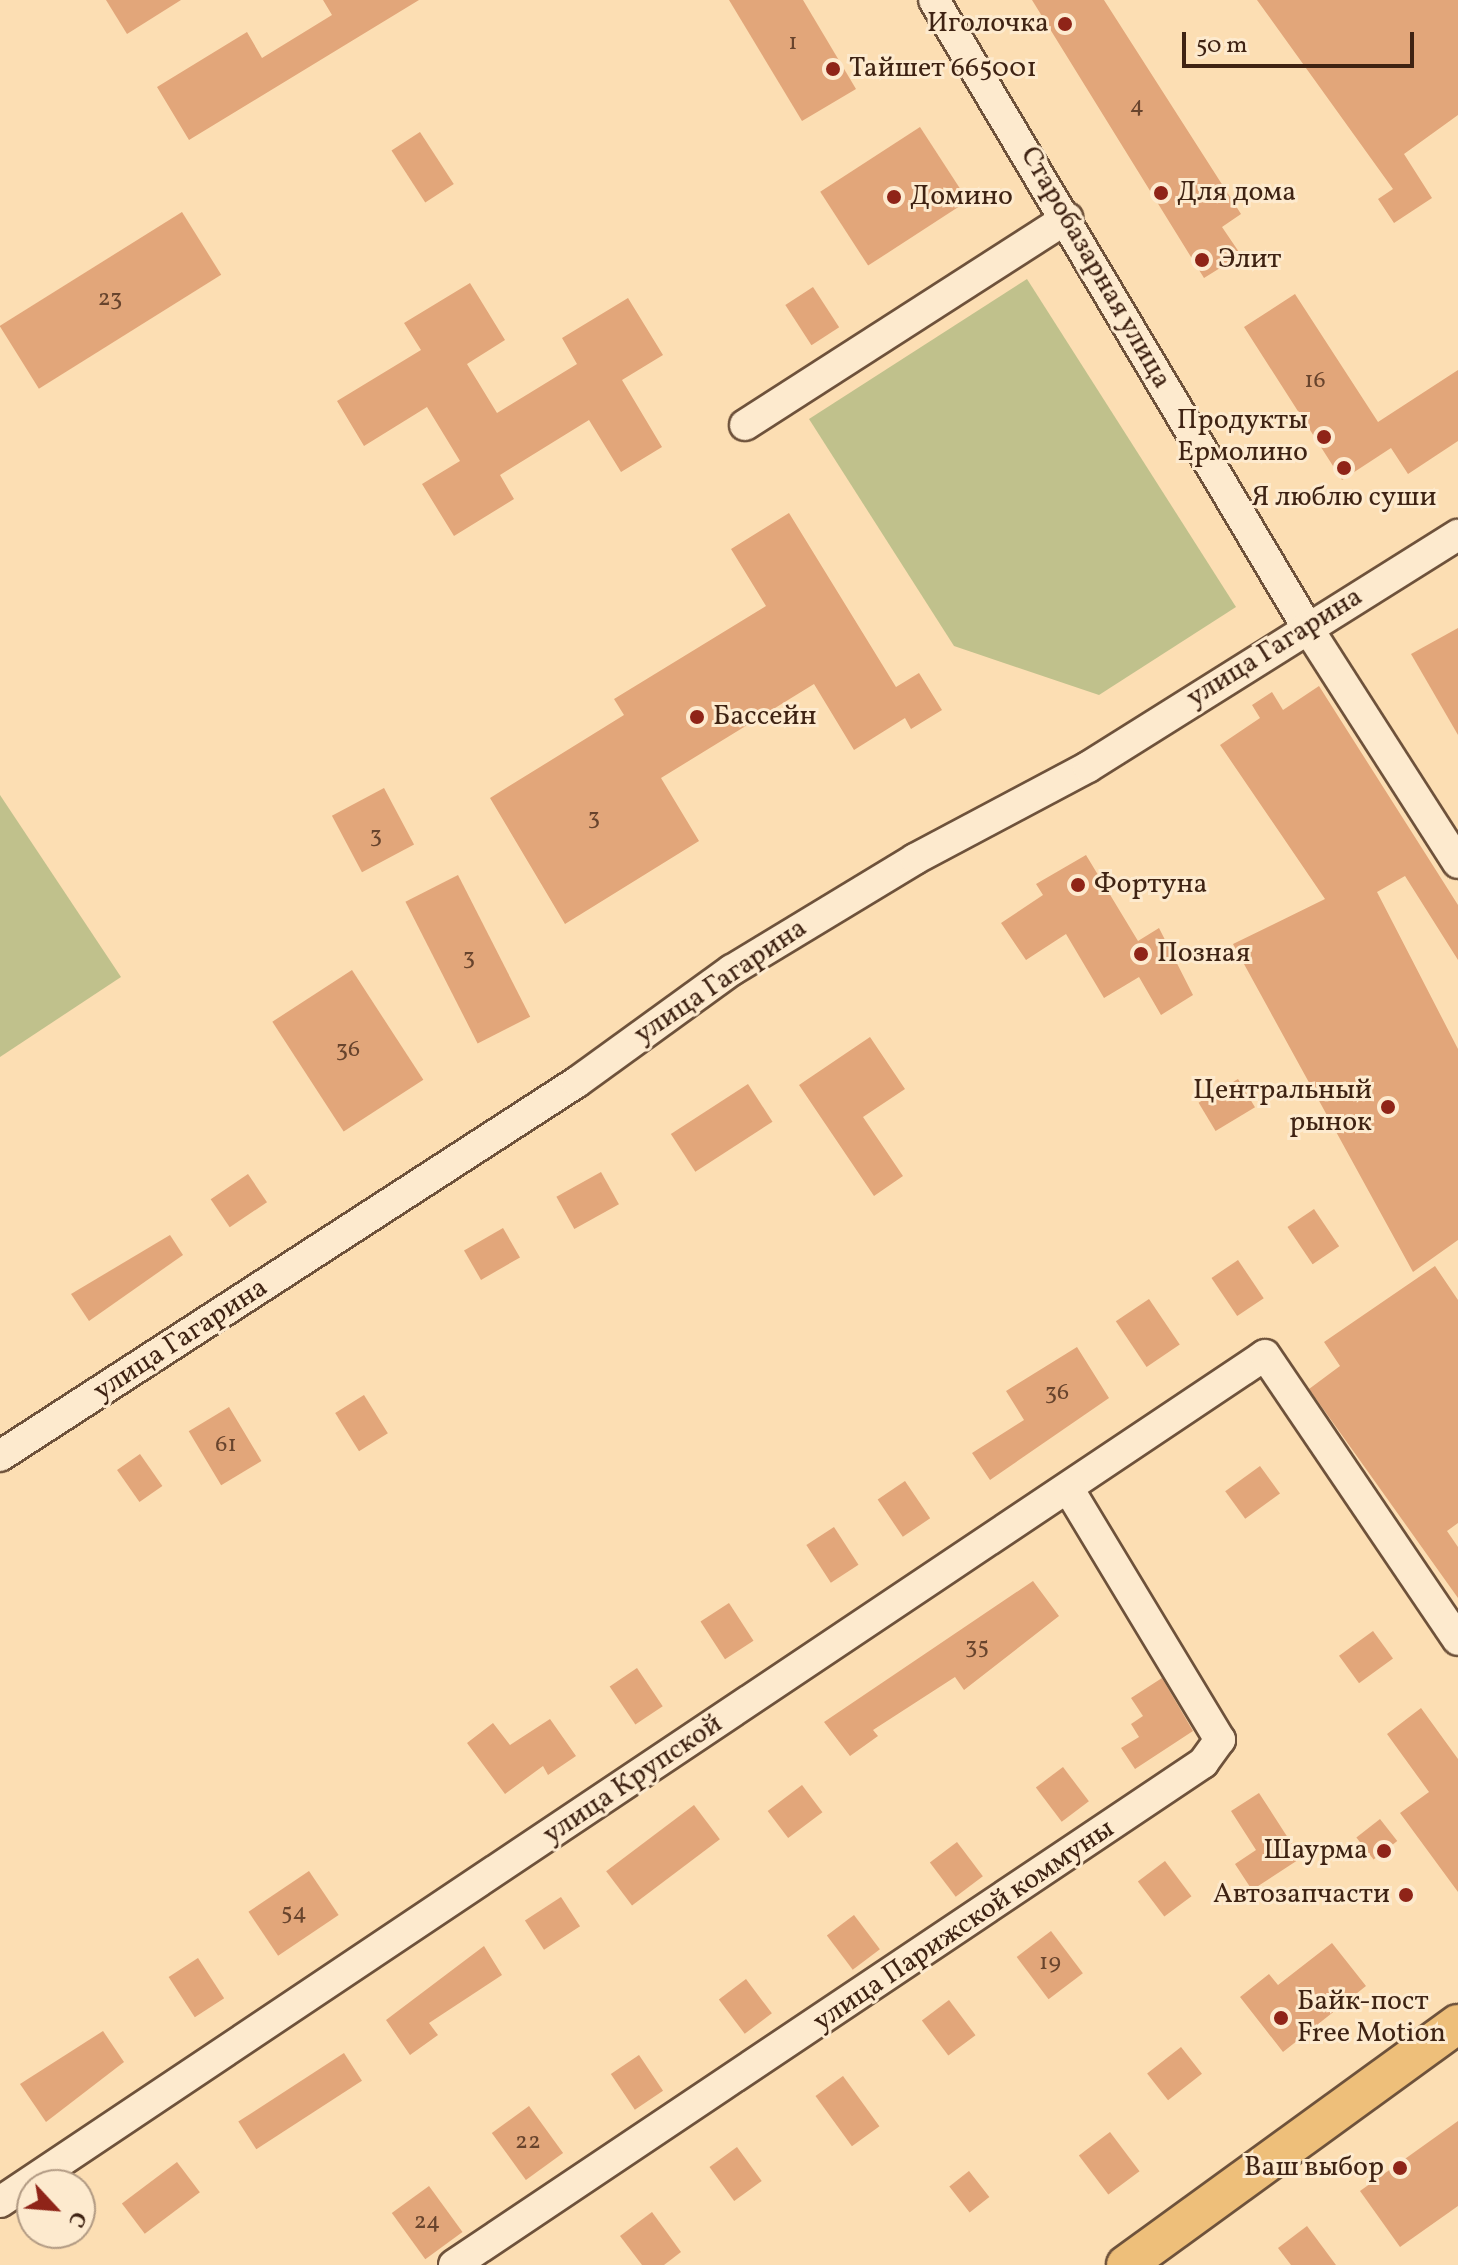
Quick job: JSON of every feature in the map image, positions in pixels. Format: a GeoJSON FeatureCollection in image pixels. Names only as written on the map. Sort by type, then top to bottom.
{"type":"FeatureCollection","features":[{"type":"Feature","properties":{"kind":"main road"},"geometry":{"type":"LineString","coordinates":[[1126,2265],[1458,2024]]}},
{"type":"Feature","properties":{"kind":"street","name":"Старобазарная улица"},"geometry":{"type":"LineString","coordinates":[[934,0],[1067,218],[1307,627],[1458,863]]}},
{"type":"Feature","properties":{"kind":"street"},"geometry":{"type":"LineString","coordinates":[[745,425],[1067,218]]}},
{"type":"Feature","properties":{"kind":"street","name":"улица Гагарина"},"geometry":{"type":"LineString","coordinates":[[0,1456],[577,1082],[732,970],[1088,767],[1458,535]]}},
{"type":"Feature","properties":{"kind":"street","name":"улица Крупской"},"geometry":{"type":"LineString","coordinates":[[0,2202],[1265,1355],[1458,1640]]}},
{"type":"Feature","properties":{"kind":"street","name":"улица Парижской коммуны"},"geometry":{"type":"LineString","coordinates":[[454,2265],[1203,1763],[1220,1740],[1068,1488]]}},
{"type":"Feature","properties":{"kind":"green space"},"geometry":{"type":"Polygon","coordinates":[[[1027,279],[1236,607],[1099,695],[954,646],[809,419],[1027,279]]]}},
{"type":"Feature","properties":{"kind":"green space"},"geometry":{"type":"Polygon","coordinates":[[[0,795],[121,977],[0,1057],[0,795]]]}},
{"type":"Feature","properties":{"kind":"building"},"geometry":{"type":"Polygon","coordinates":[[[106,0],[181,0],[127,34],[106,0]]]}},
{"type":"Feature","properties":{"kind":"building"},"geometry":{"type":"Polygon","coordinates":[[[323,0],[419,0],[189,140],[157,87],[247,32],[262,58],[332,15],[323,0]]]}},
{"type":"Feature","properties":{"kind":"building"},"geometry":{"type":"Polygon","coordinates":[[[729,0],[803,0],[856,89],[802,121],[729,0]]]}},
{"type":"Feature","properties":{"kind":"building"},"geometry":{"type":"Polygon","coordinates":[[[1032,0],[1104,0],[1241,214],[1222,227],[1241,255],[1204,278],[1032,0]]]}},
{"type":"Feature","properties":{"kind":"building"},"geometry":{"type":"Polygon","coordinates":[[[1257,0],[1458,0],[1458,115],[1404,154],[1432,198],[1394,223],[1378,199],[1393,189],[1257,0]]]}},
{"type":"Feature","properties":{"kind":"building","name":"Домино"},"geometry":{"type":"Polygon","coordinates":[[[920,127],[968,201],[868,266],[820,192],[920,127]]]}},
{"type":"Feature","properties":{"kind":"building"},"geometry":{"type":"Polygon","coordinates":[[[420,132],[454,184],[425,203],[391,151],[420,132]]]}},
{"type":"Feature","properties":{"kind":"building"},"geometry":{"type":"Polygon","coordinates":[[[182,212],[221,275],[39,389],[0,326],[182,212]]]}},
{"type":"Feature","properties":{"kind":"building"},"geometry":{"type":"Polygon","coordinates":[[[470,283],[505,340],[467,364],[497,413],[577,364],[562,338],[628,298],[663,355],[622,380],[662,447],[621,472],[589,420],[500,475],[514,499],[454,536],[422,484],[460,461],[427,407],[364,446],[337,401],[421,350],[404,323],[470,283]]]}},
{"type":"Feature","properties":{"kind":"building"},"geometry":{"type":"Polygon","coordinates":[[[813,287],[839,327],[811,345],[785,305],[813,287]]]}},
{"type":"Feature","properties":{"kind":"building"},"geometry":{"type":"Polygon","coordinates":[[[1295,294],[1378,422],[1458,370],[1458,441],[1408,474],[1391,448],[1342,480],[1244,327],[1295,294]]]}},
{"type":"Feature","properties":{"kind":"building"},"geometry":{"type":"Polygon","coordinates":[[[789,513],[896,687],[919,673],[942,710],[911,729],[905,718],[854,750],[814,684],[661,778],[699,841],[565,924],[490,798],[624,715],[614,699],[766,606],[731,549],[789,513]]]}},
{"type":"Feature","properties":{"kind":"building"},"geometry":{"type":"Polygon","coordinates":[[[1458,628],[1458,735],[1411,654],[1458,628]]]}},
{"type":"Feature","properties":{"kind":"building","name":"Центральный рынок"},"geometry":{"type":"Polygon","coordinates":[[[1319,686],[1458,905],[1458,960],[1405,876],[1377,892],[1458,1049],[1458,1240],[1413,1272],[1233,944],[1325,899],[1220,745],[1260,718],[1252,705],[1272,692],[1283,710],[1319,686]]]}},
{"type":"Feature","properties":{"kind":"building"},"geometry":{"type":"Polygon","coordinates":[[[384,788],[414,845],[362,872],[332,816],[384,788]]]}},
{"type":"Feature","properties":{"kind":"building"},"geometry":{"type":"Polygon","coordinates":[[[1086,855],[1138,941],[1159,928],[1193,995],[1161,1015],[1139,977],[1104,998],[1066,934],[1026,960],[1001,923],[1043,895],[1036,884],[1086,855]]]}},
{"type":"Feature","properties":{"kind":"building"},"geometry":{"type":"Polygon","coordinates":[[[458,875],[530,1017],[478,1043],[405,902],[458,875]]]}},
{"type":"Feature","properties":{"kind":"building"},"geometry":{"type":"Polygon","coordinates":[[[352,970],[423,1080],[344,1132],[272,1022],[352,970]]]}},
{"type":"Feature","properties":{"kind":"building"},"geometry":{"type":"Polygon","coordinates":[[[870,1037],[905,1089],[863,1117],[903,1176],[874,1196],[799,1085],[870,1037]]]}},
{"type":"Feature","properties":{"kind":"building"},"geometry":{"type":"Polygon","coordinates":[[[1238,1079],[1255,1107],[1216,1131],[1199,1103],[1238,1079]]]}},
{"type":"Feature","properties":{"kind":"building"},"geometry":{"type":"Polygon","coordinates":[[[748,1084],[773,1122],[695,1172],[671,1134],[748,1084]]]}},
{"type":"Feature","properties":{"kind":"building"},"geometry":{"type":"Polygon","coordinates":[[[601,1172],[619,1204],[574,1229],[556,1197],[601,1172]]]}},
{"type":"Feature","properties":{"kind":"building"},"geometry":{"type":"Polygon","coordinates":[[[248,1174],[267,1202],[230,1227],[211,1199],[248,1174]]]}},
{"type":"Feature","properties":{"kind":"building"},"geometry":{"type":"Polygon","coordinates":[[[1314,1209],[1339,1246],[1313,1264],[1287,1227],[1314,1209]]]}},
{"type":"Feature","properties":{"kind":"building"},"geometry":{"type":"Polygon","coordinates":[[[503,1228],[520,1257],[481,1280],[464,1250],[503,1228]]]}},
{"type":"Feature","properties":{"kind":"building"},"geometry":{"type":"Polygon","coordinates":[[[170,1235],[183,1255],[89,1321],[71,1294],[170,1235]]]}},
{"type":"Feature","properties":{"kind":"building"},"geometry":{"type":"Polygon","coordinates":[[[1238,1260],[1264,1298],[1237,1316],[1211,1278],[1238,1260]]]}},
{"type":"Feature","properties":{"kind":"building"},"geometry":{"type":"Polygon","coordinates":[[[1435,1266],[1458,1300],[1458,1523],[1447,1531],[1458,1547],[1458,1598],[1309,1389],[1340,1366],[1324,1342],[1435,1266]]]}},
{"type":"Feature","properties":{"kind":"building"},"geometry":{"type":"Polygon","coordinates":[[[1149,1299],[1180,1345],[1147,1367],[1116,1321],[1149,1299]]]}},
{"type":"Feature","properties":{"kind":"building"},"geometry":{"type":"Polygon","coordinates":[[[1077,1347],[1109,1398],[990,1480],[972,1453],[1024,1420],[1006,1391],[1077,1347]]]}},
{"type":"Feature","properties":{"kind":"building"},"geometry":{"type":"Polygon","coordinates":[[[364,1395],[388,1433],[359,1451],[335,1413],[364,1395]]]}},
{"type":"Feature","properties":{"kind":"building"},"geometry":{"type":"Polygon","coordinates":[[[229,1407],[261,1461],[221,1485],[189,1431],[229,1407]]]}},
{"type":"Feature","properties":{"kind":"building"},"geometry":{"type":"Polygon","coordinates":[[[140,1454],[162,1486],[139,1502],[117,1470],[140,1454]]]}},
{"type":"Feature","properties":{"kind":"building"},"geometry":{"type":"Polygon","coordinates":[[[1260,1466],[1280,1494],[1245,1519],[1225,1491],[1260,1466]]]}},
{"type":"Feature","properties":{"kind":"building"},"geometry":{"type":"Polygon","coordinates":[[[905,1481],[930,1518],[903,1537],[878,1499],[905,1481]]]}},
{"type":"Feature","properties":{"kind":"building"},"geometry":{"type":"Polygon","coordinates":[[[834,1527],[859,1565],[831,1583],[806,1545],[834,1527]]]}},
{"type":"Feature","properties":{"kind":"building"},"geometry":{"type":"Polygon","coordinates":[[[1033,1581],[1059,1616],[964,1690],[955,1677],[873,1730],[878,1736],[850,1756],[824,1722],[1033,1581]]]}},
{"type":"Feature","properties":{"kind":"building"},"geometry":{"type":"Polygon","coordinates":[[[729,1603],[754,1641],[725,1659],[700,1622],[729,1603]]]}},
{"type":"Feature","properties":{"kind":"building"},"geometry":{"type":"Polygon","coordinates":[[[1373,1631],[1393,1659],[1359,1683],[1339,1656],[1373,1631]]]}},
{"type":"Feature","properties":{"kind":"building"},"geometry":{"type":"Polygon","coordinates":[[[637,1668],[663,1706],[635,1725],[610,1686],[637,1668]]]}},
{"type":"Feature","properties":{"kind":"building"},"geometry":{"type":"Polygon","coordinates":[[[1162,1678],[1193,1731],[1135,1769],[1121,1748],[1139,1737],[1131,1724],[1143,1716],[1131,1698],[1162,1678]]]}},
{"type":"Feature","properties":{"kind":"building"},"geometry":{"type":"Polygon","coordinates":[[[1421,1708],[1458,1759],[1458,1892],[1400,1813],[1429,1792],[1387,1734],[1421,1708]]]}},
{"type":"Feature","properties":{"kind":"building"},"geometry":{"type":"Polygon","coordinates":[[[550,1719],[576,1756],[548,1775],[543,1766],[505,1794],[467,1743],[493,1723],[510,1745],[550,1719]]]}},
{"type":"Feature","properties":{"kind":"building"},"geometry":{"type":"Polygon","coordinates":[[[1063,1767],[1089,1801],[1062,1822],[1036,1787],[1063,1767]]]}},
{"type":"Feature","properties":{"kind":"building"},"geometry":{"type":"Polygon","coordinates":[[[802,1785],[822,1812],[788,1838],[768,1811],[802,1785]]]}},
{"type":"Feature","properties":{"kind":"building"},"geometry":{"type":"Polygon","coordinates":[[[1259,1793],[1301,1858],[1252,1890],[1235,1864],[1256,1850],[1231,1811],[1259,1793]]]}},
{"type":"Feature","properties":{"kind":"building"},"geometry":{"type":"Polygon","coordinates":[[[694,1805],[720,1839],[632,1906],[606,1871],[694,1805]]]}},
{"type":"Feature","properties":{"kind":"building"},"geometry":{"type":"Polygon","coordinates":[[[1380,1819],[1397,1841],[1374,1860],[1356,1837],[1380,1819]]]}},
{"type":"Feature","properties":{"kind":"building"},"geometry":{"type":"Polygon","coordinates":[[[957,1842],[983,1876],[956,1897],[930,1862],[957,1842]]]}},
{"type":"Feature","properties":{"kind":"building"},"geometry":{"type":"Polygon","coordinates":[[[1165,1861],[1191,1896],[1164,1917],[1138,1881],[1165,1861]]]}},
{"type":"Feature","properties":{"kind":"building"},"geometry":{"type":"Polygon","coordinates":[[[309,1871],[339,1915],[278,1956],[248,1912],[309,1871]]]}},
{"type":"Feature","properties":{"kind":"building"},"geometry":{"type":"Polygon","coordinates":[[[561,1897],[580,1926],[544,1950],[525,1920],[561,1897]]]}},
{"type":"Feature","properties":{"kind":"building"},"geometry":{"type":"Polygon","coordinates":[[[854,1915],[880,1949],[853,1970],[827,1935],[854,1915]]]}},
{"type":"Feature","properties":{"kind":"building"},"geometry":{"type":"Polygon","coordinates":[[[1051,1931],[1083,1973],[1049,1999],[1017,1957],[1051,1931]]]}},
{"type":"Feature","properties":{"kind":"building"},"geometry":{"type":"Polygon","coordinates":[[[1332,1943],[1366,1986],[1283,2052],[1240,1997],[1269,1974],[1278,1985],[1332,1943]]]}},
{"type":"Feature","properties":{"kind":"building"},"geometry":{"type":"Polygon","coordinates":[[[484,1946],[502,1975],[429,2023],[438,2035],[410,2055],[386,2020],[484,1946]]]}},
{"type":"Feature","properties":{"kind":"building"},"geometry":{"type":"Polygon","coordinates":[[[198,1958],[224,1998],[195,2017],[169,1977],[198,1958]]]}},
{"type":"Feature","properties":{"kind":"building"},"geometry":{"type":"Polygon","coordinates":[[[746,1979],[772,2013],[745,2034],[719,1999],[746,1979]]]}},
{"type":"Feature","properties":{"kind":"building"},"geometry":{"type":"Polygon","coordinates":[[[949,2000],[975,2035],[948,2056],[922,2020],[949,2000]]]}},
{"type":"Feature","properties":{"kind":"building"},"geometry":{"type":"Polygon","coordinates":[[[103,2031],[124,2062],[46,2122],[20,2084],[103,2031]]]}},
{"type":"Feature","properties":{"kind":"building"},"geometry":{"type":"Polygon","coordinates":[[[1181,2047],[1202,2074],[1168,2100],[1147,2073],[1181,2047]]]}},
{"type":"Feature","properties":{"kind":"building"},"geometry":{"type":"Polygon","coordinates":[[[344,2053],[362,2081],[256,2149],[238,2122],[344,2053]]]}},
{"type":"Feature","properties":{"kind":"building"},"geometry":{"type":"Polygon","coordinates":[[[639,2055],[663,2091],[635,2110],[611,2074],[639,2055]]]}},
{"type":"Feature","properties":{"kind":"building"},"geometry":{"type":"Polygon","coordinates":[[[843,2076],[879,2126],[852,2146],[815,2096],[843,2076]]]}},
{"type":"Feature","properties":{"kind":"building"},"geometry":{"type":"Polygon","coordinates":[[[529,2106],[563,2153],[526,2180],[492,2133],[529,2106]]]}},
{"type":"Feature","properties":{"kind":"building"},"geometry":{"type":"Polygon","coordinates":[[[1458,2121],[1458,2206],[1400,2247],[1360,2191],[1458,2121]]]}},
{"type":"Feature","properties":{"kind":"building"},"geometry":{"type":"Polygon","coordinates":[[[1110,2132],[1139,2171],[1108,2195],[1079,2155],[1110,2132]]]}},
{"type":"Feature","properties":{"kind":"building"},"geometry":{"type":"Polygon","coordinates":[[[737,2147],[762,2181],[734,2201],[709,2167],[737,2147]]]}},
{"type":"Feature","properties":{"kind":"building"},"geometry":{"type":"Polygon","coordinates":[[[177,2162],[200,2192],[145,2234],[122,2204],[177,2162]]]}},
{"type":"Feature","properties":{"kind":"building"},"geometry":{"type":"Polygon","coordinates":[[[969,2171],[989,2197],[970,2212],[949,2186],[969,2171]]]}},
{"type":"Feature","properties":{"kind":"building"},"geometry":{"type":"Polygon","coordinates":[[[429,2186],[463,2232],[425,2259],[392,2213],[429,2186]]]}},
{"type":"Feature","properties":{"kind":"building"},"geometry":{"type":"Polygon","coordinates":[[[652,2212],[681,2252],[664,2265],[642,2265],[620,2236],[652,2212]]]}},
{"type":"Feature","properties":{"kind":"building"},"geometry":{"type":"Polygon","coordinates":[[[1307,2226],[1336,2265],[1291,2265],[1278,2248],[1307,2226]]]}},
{"type":"Feature","properties":{"kind":"place","name":"Иголочка"},"geometry":{"type":"Point","coordinates":[1065,24]}},
{"type":"Feature","properties":{"kind":"place","name":"Тайшет 665001"},"geometry":{"type":"Point","coordinates":[833,69]}},
{"type":"Feature","properties":{"kind":"place","name":"Для дома"},"geometry":{"type":"Point","coordinates":[1161,193]}},
{"type":"Feature","properties":{"kind":"place","name":"Домино"},"geometry":{"type":"Point","coordinates":[894,197]}},
{"type":"Feature","properties":{"kind":"place","name":"Элит"},"geometry":{"type":"Point","coordinates":[1202,260]}},
{"type":"Feature","properties":{"kind":"place","name":"Продукты Ермолино"},"geometry":{"type":"Point","coordinates":[1324,437]}},
{"type":"Feature","properties":{"kind":"place","name":"Я люблю суши"},"geometry":{"type":"Point","coordinates":[1344,468]}},
{"type":"Feature","properties":{"kind":"place","name":"Бассейн"},"geometry":{"type":"Point","coordinates":[697,717]}},
{"type":"Feature","properties":{"kind":"place","name":"Фортуна"},"geometry":{"type":"Point","coordinates":[1078,885]}},
{"type":"Feature","properties":{"kind":"place","name":"Позная"},"geometry":{"type":"Point","coordinates":[1141,954]}},
{"type":"Feature","properties":{"kind":"place","name":"Центральный рынок"},"geometry":{"type":"Point","coordinates":[1388,1107]}},
{"type":"Feature","properties":{"kind":"place","name":"Шаурма"},"geometry":{"type":"Point","coordinates":[1384,1851]}},
{"type":"Feature","properties":{"kind":"place","name":"Автозапчасти"},"geometry":{"type":"Point","coordinates":[1406,1895]}},
{"type":"Feature","properties":{"kind":"place","name":"Байк-пост Free Motion"},"geometry":{"type":"Point","coordinates":[1281,2018]}},
{"type":"Feature","properties":{"kind":"place","name":"Ваш выбор"},"geometry":{"type":"Point","coordinates":[1400,2168]}}]}
